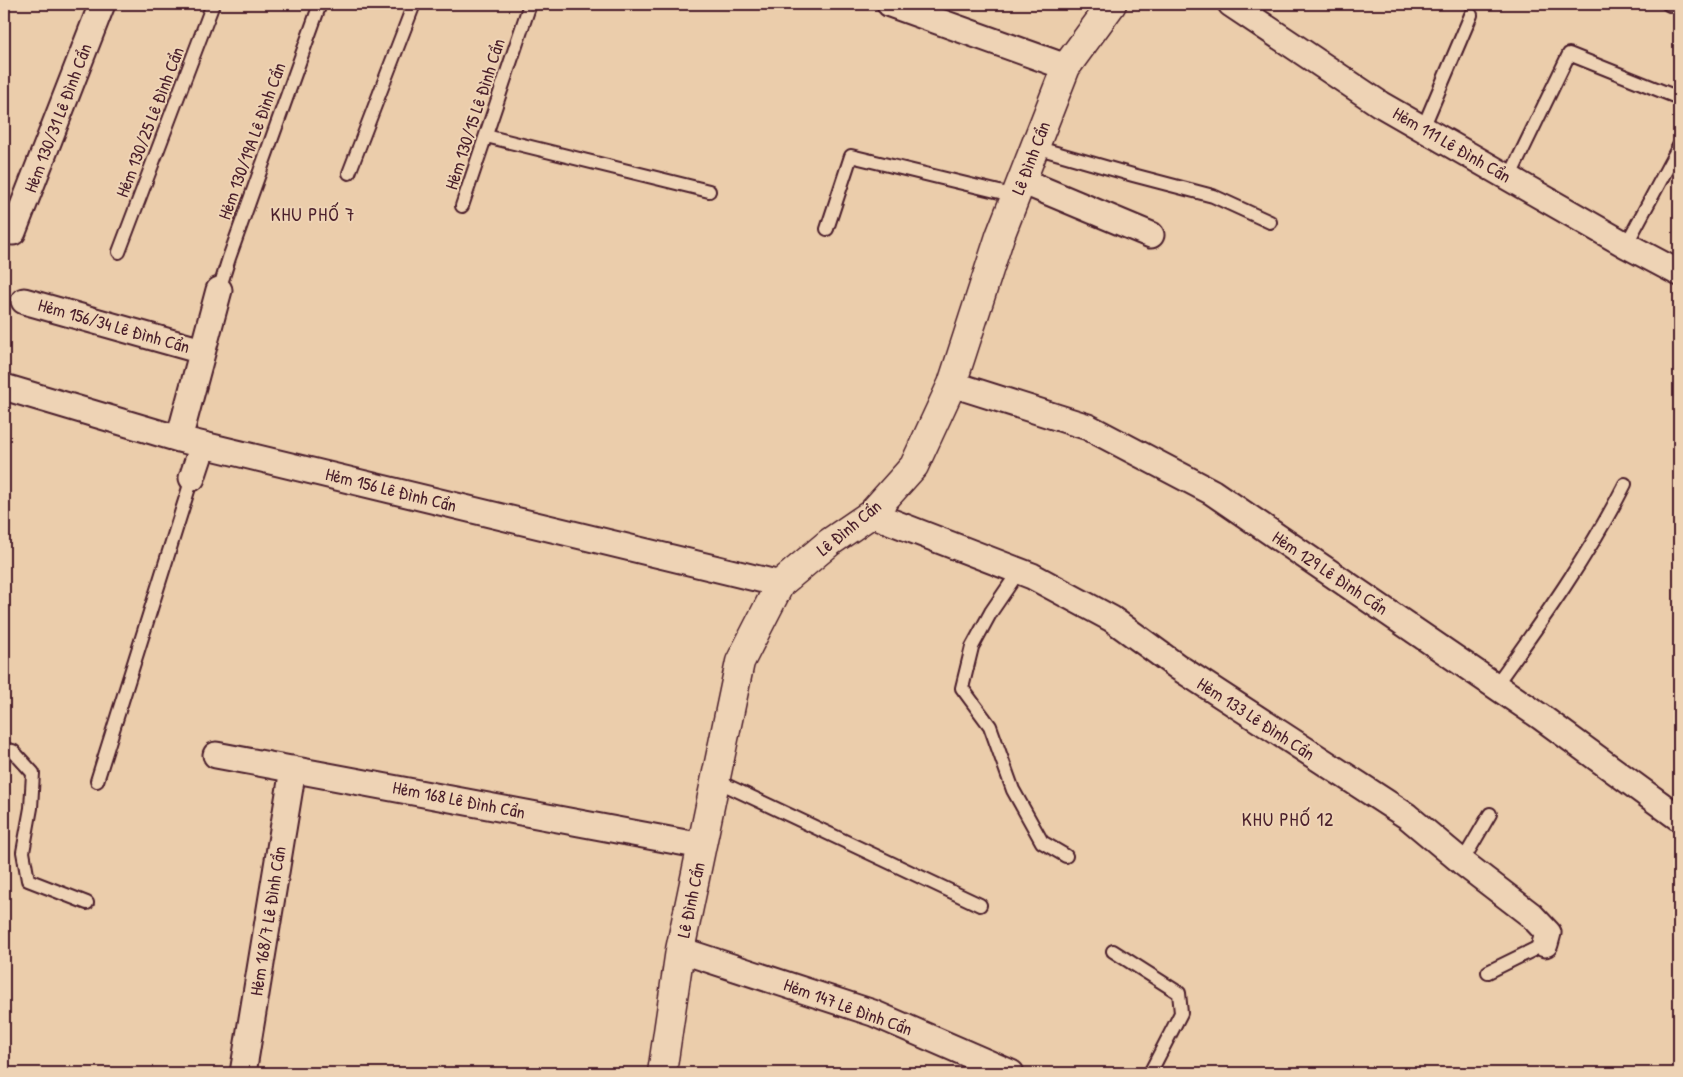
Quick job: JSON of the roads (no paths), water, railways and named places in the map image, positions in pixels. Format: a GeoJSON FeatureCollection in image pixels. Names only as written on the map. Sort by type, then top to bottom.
{"type":"FeatureCollection","features":[{"type":"Feature","properties":{"kind":"street","name":"Hẻm 130/31 Lê Đình Cẩn"},"geometry":{"type":"LineString","coordinates":[[13,232],[102,4]]}},
{"type":"Feature","properties":{"kind":"street"},"geometry":{"type":"LineString","coordinates":[[890,4],[1066,68]]}},
{"type":"Feature","properties":{"kind":"street","name":"Lê Đình Cẩn"},"geometry":{"type":"LineString","coordinates":[[662,1073],[680,950],[740,662],[780,584],[830,542],[871,514],[914,466],[952,384],[994,255],[1066,68],[1112,4]]}},
{"type":"Feature","properties":{"kind":"street","name":"Hẻm 111 Lê Đình Cẩn"},"geometry":{"type":"LineString","coordinates":[[1232,4],[1380,104],[1626,245],[1679,273]]}},
{"type":"Feature","properties":{"kind":"street"},"geometry":{"type":"LineString","coordinates":[[1019,189],[1151,235]]}},
{"type":"Feature","properties":{"kind":"street"},"geometry":{"type":"LineString","coordinates":[[202,351],[220,290]]}},
{"type":"Feature","properties":{"kind":"street","name":"Hẻm 156/34 Lê Đình Cẩn"},"geometry":{"type":"LineString","coordinates":[[24,301],[202,351],[191,442],[192,478]]}},
{"type":"Feature","properties":{"kind":"street","name":"Hẻm 129 Lê Đình Cẩn"},"geometry":{"type":"LineString","coordinates":[[952,384],[1088,427],[1212,492],[1541,718],[1679,818]]}},
{"type":"Feature","properties":{"kind":"street","name":"Hẻm 156 Lê Đình Cẩn"},"geometry":{"type":"LineString","coordinates":[[4,387],[191,442],[780,584]]}},
{"type":"Feature","properties":{"kind":"street","name":"Hẻm 133 Lê Đình Cẩn"},"geometry":{"type":"LineString","coordinates":[[871,514],[1032,576],[1112,619],[1178,668],[1407,816],[1462,862],[1531,915],[1548,933],[1545,944]]}},
{"type":"Feature","properties":{"kind":"street","name":"Hẻm 168 Lê Đình Cẩn"},"geometry":{"type":"LineString","coordinates":[[216,754],[702,846]]}},
{"type":"Feature","properties":{"kind":"street","name":"Hẻm 168/7 Lê Đình Cẩn"},"geometry":{"type":"LineString","coordinates":[[242,1073],[293,768]]}},
{"type":"Feature","properties":{"kind":"street","name":"Hẻm 147 Lê Đình Cẩn"},"geometry":{"type":"LineString","coordinates":[[680,950],[873,1012],[1011,1073]]}},
{"type":"Feature","properties":{"kind":"lane","name":"Hẻm 130/25 Lê Đình Cẩn"},"geometry":{"type":"LineString","coordinates":[[119,252],[213,4]]}},
{"type":"Feature","properties":{"kind":"lane","name":"Hẻm 130/19A Lê Đình Cẩn"},"geometry":{"type":"LineString","coordinates":[[220,290],[228,258],[320,4]]}},
{"type":"Feature","properties":{"kind":"lane"},"geometry":{"type":"LineString","coordinates":[[349,173],[414,4]]}},
{"type":"Feature","properties":{"kind":"lane","name":"Hẻm 130/15 Lê Đình Cẩn"},"geometry":{"type":"LineString","coordinates":[[462,206],[530,4]]}},
{"type":"Feature","properties":{"kind":"lane"},"geometry":{"type":"LineString","coordinates":[[1423,128],[1471,15]]}},
{"type":"Feature","properties":{"kind":"lane"},"geometry":{"type":"LineString","coordinates":[[1509,178],[1569,54],[1679,98]]}},
{"type":"Feature","properties":{"kind":"lane"},"geometry":{"type":"LineString","coordinates":[[486,136],[709,191]]}},
{"type":"Feature","properties":{"kind":"lane"},"geometry":{"type":"LineString","coordinates":[[1626,245],[1679,146]]}},
{"type":"Feature","properties":{"kind":"lane"},"geometry":{"type":"LineString","coordinates":[[1035,147],[1213,196],[1270,222]]}},
{"type":"Feature","properties":{"kind":"lane"},"geometry":{"type":"LineString","coordinates":[[828,229],[851,156],[1019,189]]}},
{"type":"Feature","properties":{"kind":"lane"},"geometry":{"type":"LineString","coordinates":[[97,781],[192,478]]}},
{"type":"Feature","properties":{"kind":"lane"},"geometry":{"type":"LineString","coordinates":[[1495,686],[1540,625],[1608,519],[1626,484]]}},
{"type":"Feature","properties":{"kind":"lane"},"geometry":{"type":"LineString","coordinates":[[1019,571],[991,612],[972,647],[962,688],[990,726],[1013,790],[1042,842],[1066,856]]}},
{"type":"Feature","properties":{"kind":"lane"},"geometry":{"type":"LineString","coordinates":[[4,749],[14,752],[33,773],[23,852],[28,880],[87,903]]}},
{"type":"Feature","properties":{"kind":"lane"},"geometry":{"type":"LineString","coordinates":[[715,780],[980,905]]}},
{"type":"Feature","properties":{"kind":"lane"},"geometry":{"type":"LineString","coordinates":[[1462,862],[1490,814]]}},
{"type":"Feature","properties":{"kind":"lane","name":"Hẻm 133 Lê Đình Cẩn"},"geometry":{"type":"LineString","coordinates":[[1488,972],[1545,944]]}},
{"type":"Feature","properties":{"kind":"lane"},"geometry":{"type":"LineString","coordinates":[[1113,951],[1180,993],[1181,1013],[1150,1073]]}},
{"type":"Feature","properties":{"kind":"district","name":"KHU PHỐ 7"},"geometry":{"type":"Point","coordinates":[313,214]}},
{"type":"Feature","properties":{"kind":"district","name":"KHU PHỐ 12"},"geometry":{"type":"Point","coordinates":[1288,819]}}]}
